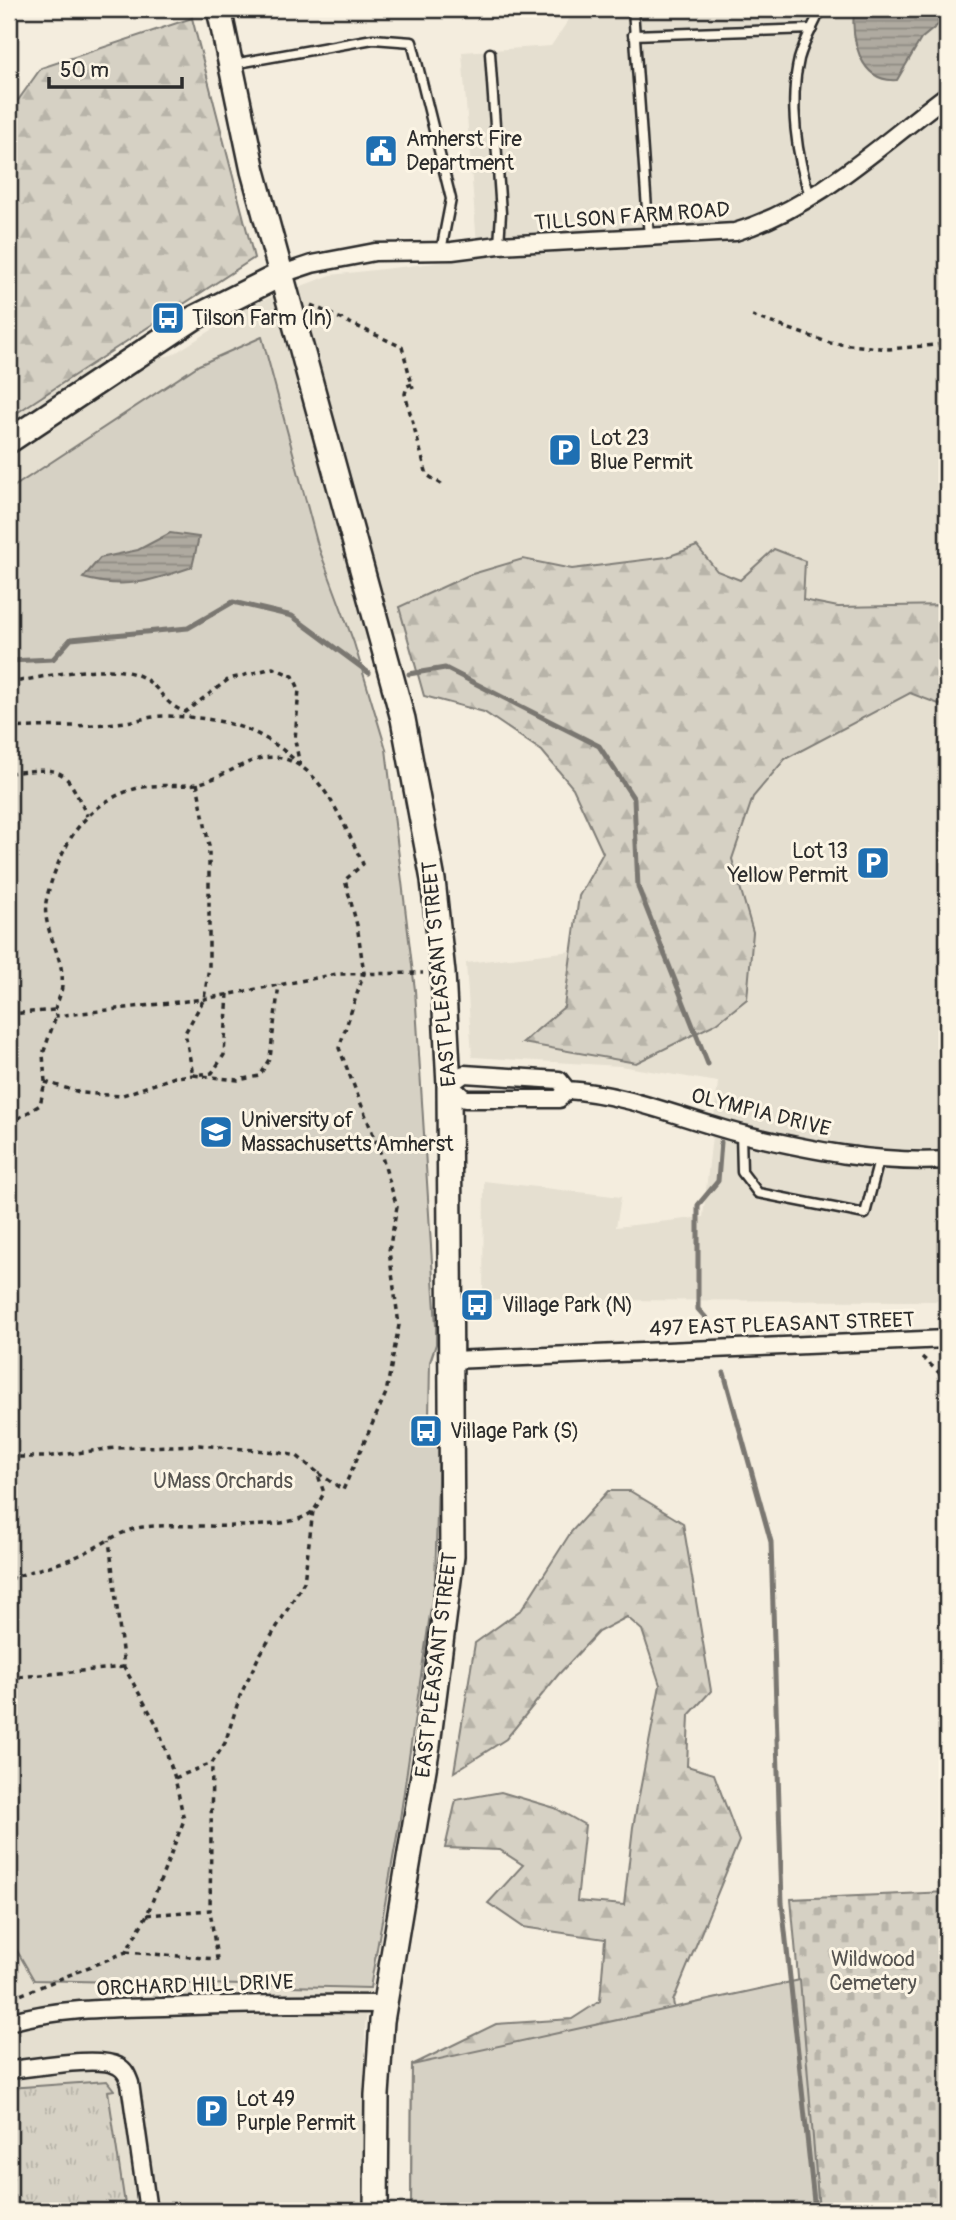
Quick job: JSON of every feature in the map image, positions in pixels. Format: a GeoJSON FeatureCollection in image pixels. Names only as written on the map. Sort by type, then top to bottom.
{"type":"FeatureCollection","features":[{"type":"Feature","properties":{"kind":"main road","name":"EAST PLEASANT STREET"},"geometry":{"type":"LineString","coordinates":[[219,9],[253,171],[282,274],[301,356],[403,719],[429,856],[443,973],[449,1084],[452,1556],[444,1632],[385,2004],[377,2095],[376,2211]]}},
{"type":"Feature","properties":{"kind":"main road"},"geometry":{"type":"LineString","coordinates":[[9,441],[194,318],[282,274]]}},
{"type":"Feature","properties":{"kind":"street","name":"TILLSON FARM ROAD"},"geometry":{"type":"LineString","coordinates":[[282,274],[312,264],[375,252],[441,251],[499,245],[734,232],[764,223],[811,198],[947,95]]}},
{"type":"Feature","properties":{"kind":"street","name":"OLYMPIA DRIVE"},"geometry":{"type":"LineString","coordinates":[[567,1090],[559,1099],[465,1099],[449,1084],[464,1074],[559,1080],[567,1090],[594,1093],[666,1110],[741,1133],[879,1160],[947,1160]]}},
{"type":"Feature","properties":{"kind":"street","name":"497 EAST PLEASANT STREET"},"geometry":{"type":"LineString","coordinates":[[451,1360],[947,1339]]}},
{"type":"Feature","properties":{"kind":"street","name":"ORCHARD HILL DRIVE"},"geometry":{"type":"LineString","coordinates":[[9,2022],[44,2014],[100,2009],[255,2003],[385,2004]]}},
{"type":"Feature","properties":{"kind":"street"},"geometry":{"type":"LineString","coordinates":[[9,2070],[99,2062],[116,2064],[126,2072],[131,2082],[148,2211]]}},
{"type":"Feature","properties":{"kind":"lane"},"geometry":{"type":"LineString","coordinates":[[633,9],[649,238]]}},
{"type":"Feature","properties":{"kind":"lane"},"geometry":{"type":"LineString","coordinates":[[811,198],[797,155],[796,78],[800,57],[821,9]]}},
{"type":"Feature","properties":{"kind":"lane"},"geometry":{"type":"LineString","coordinates":[[633,35],[811,29]]}},
{"type":"Feature","properties":{"kind":"lane"},"geometry":{"type":"LineString","coordinates":[[230,65],[373,39],[412,42],[452,199],[441,251]]}},
{"type":"Feature","properties":{"kind":"lane"},"geometry":{"type":"LineString","coordinates":[[490,53],[501,213],[499,245]]}},
{"type":"Feature","properties":{"kind":"lane"},"geometry":{"type":"LineString","coordinates":[[741,1133],[742,1172],[758,1193],[865,1214],[879,1160]]}},
{"type":"Feature","properties":{"kind":"path"},"geometry":{"type":"LineString","coordinates":[[306,303],[402,347],[413,386],[407,386],[405,394],[427,475],[443,485]]}},
{"type":"Feature","properties":{"kind":"path"},"geometry":{"type":"LineString","coordinates":[[752,316],[830,344],[889,349],[947,344]]}},
{"type":"Feature","properties":{"kind":"path"},"geometry":{"type":"LineString","coordinates":[[9,682],[120,669],[148,680],[170,706],[185,712],[229,678],[273,668],[293,676],[299,689],[295,740],[300,766]]}},
{"type":"Feature","properties":{"kind":"path"},"geometry":{"type":"LineString","coordinates":[[9,728],[117,723],[164,716],[246,727],[281,747],[333,806],[363,864],[345,880],[357,925],[364,973],[339,1048],[382,1157],[397,1207],[389,1251],[399,1325],[386,1393],[342,1490],[297,1456],[199,1445],[116,1448],[46,1457],[9,1457]]}},
{"type":"Feature","properties":{"kind":"path"},"geometry":{"type":"LineString","coordinates":[[9,1124],[40,1105],[46,1082],[43,1054],[62,984],[60,960],[49,936],[46,903],[66,846],[87,816],[124,792],[197,783],[259,757],[273,754],[300,766]]}},
{"type":"Feature","properties":{"kind":"path"},"geometry":{"type":"LineString","coordinates":[[9,773],[51,768],[70,778],[87,816]]}},
{"type":"Feature","properties":{"kind":"path"},"geometry":{"type":"LineString","coordinates":[[193,1075],[185,1033],[204,999],[209,967],[212,883],[209,846],[197,783]]}},
{"type":"Feature","properties":{"kind":"path"},"geometry":{"type":"LineString","coordinates":[[9,1014],[56,1013],[204,999],[279,984],[364,973],[443,973]]}},
{"type":"Feature","properties":{"kind":"path"},"geometry":{"type":"LineString","coordinates":[[193,1075],[238,1080],[259,1076],[273,1048],[279,984]]}},
{"type":"Feature","properties":{"kind":"path"},"geometry":{"type":"LineString","coordinates":[[46,1082],[83,1093],[120,1096],[175,1077],[212,1073],[224,1055],[228,993]]}},
{"type":"Feature","properties":{"kind":"path"},"geometry":{"type":"LineString","coordinates":[[922,1357],[947,1380]]}},
{"type":"Feature","properties":{"kind":"path"},"geometry":{"type":"LineString","coordinates":[[9,1985],[15,1997],[126,1952],[217,1959],[210,1910],[212,1763],[225,1743],[240,1696],[258,1658],[304,1582],[313,1511],[324,1493],[317,1472]]}},
{"type":"Feature","properties":{"kind":"path"},"geometry":{"type":"LineString","coordinates":[[9,1580],[33,1569],[78,1556],[143,1527],[255,1525],[300,1519],[313,1511]]}},
{"type":"Feature","properties":{"kind":"path"},"geometry":{"type":"LineString","coordinates":[[109,1540],[124,1667],[157,1726],[175,1778],[184,1820],[147,1915],[126,1952]]}},
{"type":"Feature","properties":{"kind":"path"},"geometry":{"type":"LineString","coordinates":[[9,1678],[124,1667]]}},
{"type":"Feature","properties":{"kind":"path"},"geometry":{"type":"LineString","coordinates":[[175,1778],[212,1763]]}},
{"type":"Feature","properties":{"kind":"path"},"geometry":{"type":"LineString","coordinates":[[147,1915],[210,1910]]}},
{"type":"Feature","properties":{"kind":"shaded area","name":"University of Massachusetts Amherst"},"geometry":{"type":"Polygon","coordinates":[[[576,9],[947,9],[947,1301],[483,1300],[484,1181],[621,1197],[616,1227],[703,1217],[718,1082],[620,1066],[472,1057],[466,963],[633,944],[697,811],[406,631],[354,643],[386,749],[415,990],[436,1326],[436,1344],[430,1362],[429,1418],[439,1449],[435,1580],[365,2026],[362,2211],[9,2211],[9,144],[35,135],[109,388],[155,358],[172,355],[215,328],[217,321],[250,305],[331,275],[478,258],[462,52],[551,46],[576,9]]]}},
{"type":"Feature","properties":{"kind":"shaded area"},"geometry":{"type":"Polygon","coordinates":[[[854,9],[947,10],[939,24],[921,39],[897,80],[884,79],[866,66],[856,45],[854,9]]]}},
{"type":"Feature","properties":{"kind":"shaded area"},"geometry":{"type":"Polygon","coordinates":[[[170,533],[199,537],[192,567],[138,582],[98,582],[83,578],[100,558],[138,550],[170,533]]]}},
{"type":"Feature","properties":{"kind":"green space"},"geometry":{"type":"Polygon","coordinates":[[[192,18],[254,258],[9,418],[9,113],[41,68],[192,18]]]}},
{"type":"Feature","properties":{"kind":"green space","name":"UMass Orchards"},"geometry":{"type":"Polygon","coordinates":[[[262,337],[318,546],[354,643],[386,749],[415,990],[436,1326],[436,1344],[430,1362],[429,1418],[439,1449],[435,1580],[400,1819],[370,1988],[34,1980],[9,1937],[9,490],[199,365],[262,337]]]}},
{"type":"Feature","properties":{"kind":"green space"},"geometry":{"type":"Polygon","coordinates":[[[697,546],[717,571],[740,580],[774,549],[805,561],[803,600],[838,607],[947,605],[947,707],[910,693],[785,759],[753,797],[732,859],[753,932],[747,999],[717,1023],[636,1063],[522,1043],[564,1007],[579,896],[603,853],[573,788],[542,751],[484,712],[424,696],[399,607],[469,575],[523,559],[572,569],[667,557],[697,546]]]}},
{"type":"Feature","properties":{"kind":"green space"},"geometry":{"type":"Polygon","coordinates":[[[608,1491],[630,1491],[683,1523],[711,1691],[689,1715],[687,1766],[714,1774],[739,1841],[673,2001],[679,2031],[411,2211],[412,2065],[496,2024],[572,2019],[600,2001],[605,1939],[523,1927],[488,1903],[523,1865],[500,1850],[445,1848],[456,1800],[501,1792],[555,1808],[585,1825],[577,1901],[624,1905],[633,1827],[660,1685],[642,1630],[627,1617],[598,1632],[558,1675],[506,1739],[454,1772],[475,1643],[522,1609],[571,1532],[608,1491]]]}},
{"type":"Feature","properties":{"kind":"green space","name":"Wildwood Cemetery"},"geometry":{"type":"Polygon","coordinates":[[[947,1892],[947,2211],[819,2211],[791,1899],[947,1892]]]}},
{"type":"Feature","properties":{"kind":"green space"},"geometry":{"type":"Polygon","coordinates":[[[800,1980],[819,2211],[411,2211],[412,2065],[800,1980]]]}},
{"type":"Feature","properties":{"kind":"green space"},"geometry":{"type":"Polygon","coordinates":[[[107,2081],[114,2090],[108,2091],[126,2211],[9,2211],[9,2088],[107,2081]]]}},
{"type":"Feature","properties":{"kind":"waterway"},"geometry":{"type":"LineString","coordinates":[[9,661],[53,659],[71,639],[188,628],[233,602],[292,616],[369,673]]}},
{"type":"Feature","properties":{"kind":"waterway"},"geometry":{"type":"LineString","coordinates":[[409,674],[445,668],[599,746],[634,799],[638,887],[708,1064]]}},
{"type":"Feature","properties":{"kind":"waterway"},"geometry":{"type":"LineString","coordinates":[[706,1318],[698,1309],[698,1205],[718,1181],[721,1142]]}},
{"type":"Feature","properties":{"kind":"waterway"},"geometry":{"type":"LineString","coordinates":[[724,1373],[771,1542],[782,1903],[815,2211]]}},
{"type":"Feature","properties":{"kind":"place","name":"Amherst Fire Department"},"geometry":{"type":"Point","coordinates":[381,151]}},
{"type":"Feature","properties":{"kind":"place","name":"Tilson Farm (In)"},"geometry":{"type":"Point","coordinates":[168,318]}},
{"type":"Feature","properties":{"kind":"place","name":"Lot 23 Blue Permit"},"geometry":{"type":"Point","coordinates":[565,450]}},
{"type":"Feature","properties":{"kind":"place","name":"Lot 13 Yellow Permit"},"geometry":{"type":"Point","coordinates":[873,863]}},
{"type":"Feature","properties":{"kind":"place","name":"University of Massachusetts Amherst"},"geometry":{"type":"Point","coordinates":[216,1132]}},
{"type":"Feature","properties":{"kind":"place","name":"Village Park (N)"},"geometry":{"type":"Point","coordinates":[477,1305]}},
{"type":"Feature","properties":{"kind":"place","name":"Village Park (S)"},"geometry":{"type":"Point","coordinates":[426,1431]}},
{"type":"Feature","properties":{"kind":"place","name":"Lot 49 Purple Permit"},"geometry":{"type":"Point","coordinates":[212,2111]}}]}
